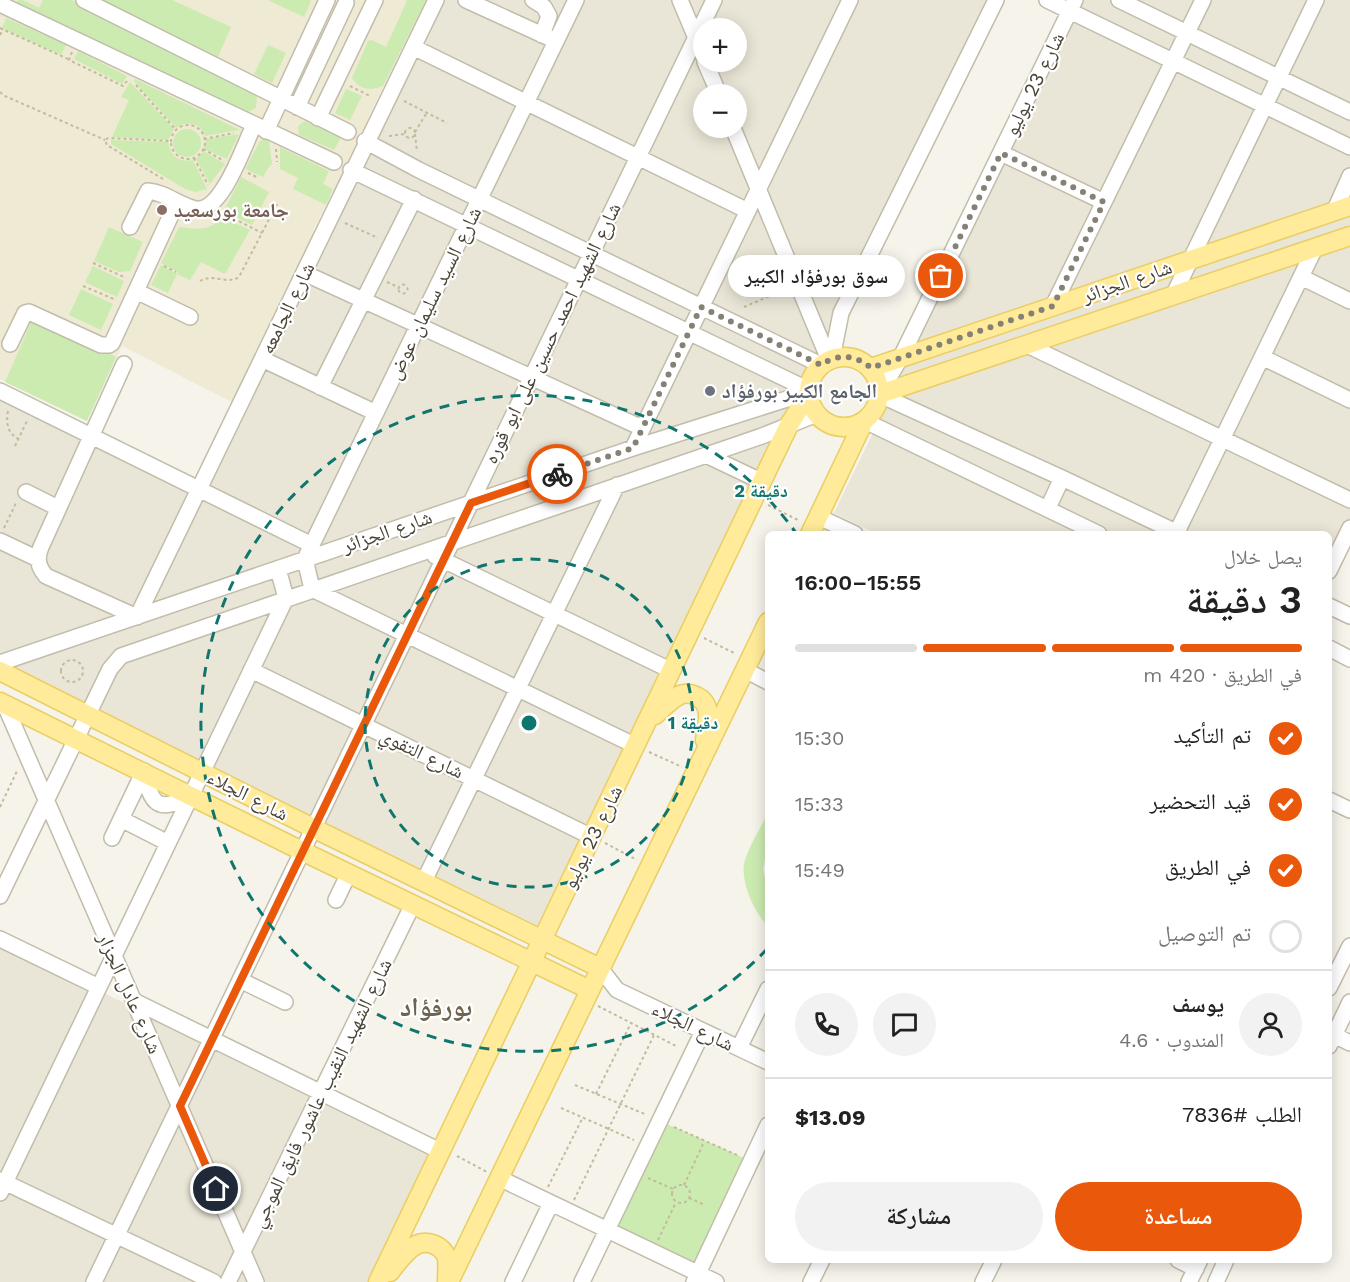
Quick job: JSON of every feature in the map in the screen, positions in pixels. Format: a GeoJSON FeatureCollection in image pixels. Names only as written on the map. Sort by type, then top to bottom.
{"type":"FeatureCollection","features":[{"type":"Feature","properties":{"kind":"main road","name":"شارع الجزائر"},"geometry":{"type":"LineString","coordinates":[[871,368],[1342,209]]}},
{"type":"Feature","properties":{"kind":"main road","name":"شارع الجزائر"},"geometry":{"type":"LineString","coordinates":[[880,394],[1350,236]]}},
{"type":"Feature","properties":{"kind":"main road"},"geometry":{"type":"LineString","coordinates":[[814,526],[880,394],[878,379],[871,368],[857,358],[840,356],[827,361],[813,376],[809,392],[817,414],[831,425],[839,427],[856,425],[865,421]]}},
{"type":"Feature","properties":{"kind":"main road","name":"شارع 23 يوليو"},"geometry":{"type":"LineString","coordinates":[[379,1282],[440,1150],[789,425],[809,392]]}},
{"type":"Feature","properties":{"kind":"main road"},"geometry":{"type":"LineString","coordinates":[[448,1282],[765,628]]}},
{"type":"Feature","properties":{"kind":"main road","name":"شارع الجلاء"},"geometry":{"type":"LineString","coordinates":[[0,672],[600,968]]}},
{"type":"Feature","properties":{"kind":"main road"},"geometry":{"type":"LineString","coordinates":[[648,720],[682,694],[695,695],[701,699],[709,716],[703,757]]}},
{"type":"Feature","properties":{"kind":"main road","name":"شارع الجلاء"},"geometry":{"type":"LineString","coordinates":[[2,703],[532,962],[588,995]]}},
{"type":"Feature","properties":{"kind":"main road"},"geometry":{"type":"LineString","coordinates":[[379,1282],[410,1249],[415,1245],[428,1242],[441,1248],[445,1254],[448,1282]]}},
{"type":"Feature","properties":{"kind":"street"},"geometry":{"type":"LineString","coordinates":[[84,0],[348,132]]}},
{"type":"Feature","properties":{"kind":"street"},"geometry":{"type":"LineString","coordinates":[[130,226],[146,193],[152,191],[195,209],[210,206],[222,192],[258,129],[281,99],[327,0]]}},
{"type":"Feature","properties":{"kind":"street","name":"شارع الجامعه"},"geometry":{"type":"LineString","coordinates":[[137,617],[436,0]]}},
{"type":"Feature","properties":{"kind":"street"},"geometry":{"type":"LineString","coordinates":[[466,0],[549,38],[549,16],[546,9],[533,0]]}},
{"type":"Feature","properties":{"kind":"street","name":"شارع السيد سليمان عوض"},"geometry":{"type":"LineString","coordinates":[[305,559],[526,102],[549,38],[576,0]]}},
{"type":"Feature","properties":{"kind":"street"},"geometry":{"type":"LineString","coordinates":[[680,0],[693,33]]}},
{"type":"Feature","properties":{"kind":"street","name":"شارع الشهيد احمد حسين على ابو قوره"},"geometry":{"type":"LineString","coordinates":[[705,18],[714,0]]}},
{"type":"Feature","properties":{"kind":"street"},"geometry":{"type":"LineString","coordinates":[[633,448],[850,0]]}},
{"type":"Feature","properties":{"kind":"street"},"geometry":{"type":"LineString","coordinates":[[827,361],[841,313],[996,0]]}},
{"type":"Feature","properties":{"kind":"street"},"geometry":{"type":"LineString","coordinates":[[1047,0],[1072,5],[1173,61],[1350,147]]}},
{"type":"Feature","properties":{"kind":"street"},"geometry":{"type":"LineString","coordinates":[[1119,0],[1350,112]]}},
{"type":"Feature","properties":{"kind":"street"},"geometry":{"type":"LineString","coordinates":[[1053,306],[1203,0]]}},
{"type":"Feature","properties":{"kind":"street"},"geometry":{"type":"LineString","coordinates":[[1174,294],[1316,0]]}},
{"type":"Feature","properties":{"kind":"street"},"geometry":{"type":"LineString","coordinates":[[297,107],[342,2],[372,7],[318,118]]}},
{"type":"Feature","properties":{"kind":"street"},"geometry":{"type":"LineString","coordinates":[[2,5],[258,129],[334,162]]}},
{"type":"Feature","properties":{"kind":"street","name":"شارع 23 يوليو"},"geometry":{"type":"LineString","coordinates":[[880,394],[901,357],[1072,5]]}},
{"type":"Feature","properties":{"kind":"street","name":"شارع الشهيد احمد حسين على ابو قوره"},"geometry":{"type":"LineString","coordinates":[[94,1282],[693,42]]}},
{"type":"Feature","properties":{"kind":"street"},"geometry":{"type":"LineString","coordinates":[[413,47],[748,211]]}},
{"type":"Feature","properties":{"kind":"street"},"geometry":{"type":"LineString","coordinates":[[737,138],[798,284],[827,361]]}},
{"type":"Feature","properties":{"kind":"street"},"geometry":{"type":"LineString","coordinates":[[366,142],[701,307],[827,361]]}},
{"type":"Feature","properties":{"kind":"street"},"geometry":{"type":"LineString","coordinates":[[1001,153],[1104,202]]}},
{"type":"Feature","properties":{"kind":"street"},"geometry":{"type":"LineString","coordinates":[[353,170],[809,392]]}},
{"type":"Feature","properties":{"kind":"street"},"geometry":{"type":"LineString","coordinates":[[1342,209],[1350,176]]}},
{"type":"Feature","properties":{"kind":"street"},"geometry":{"type":"LineString","coordinates":[[320,387],[414,199]]}},
{"type":"Feature","properties":{"kind":"street"},"geometry":{"type":"LineString","coordinates":[[10,344],[25,313],[29,312],[101,345],[109,345],[114,340],[177,202]]}},
{"type":"Feature","properties":{"kind":"street"},"geometry":{"type":"LineString","coordinates":[[1178,531],[1315,248]]}},
{"type":"Feature","properties":{"kind":"street"},"geometry":{"type":"LineString","coordinates":[[304,273],[642,428]]}},
{"type":"Feature","properties":{"kind":"street"},"geometry":{"type":"LineString","coordinates":[[1301,277],[1350,301]]}},
{"type":"Feature","properties":{"kind":"street"},"geometry":{"type":"LineString","coordinates":[[138,287],[190,317]]}},
{"type":"Feature","properties":{"kind":"street"},"geometry":{"type":"LineString","coordinates":[[1027,345],[1350,500]]}},
{"type":"Feature","properties":{"kind":"street"},"geometry":{"type":"LineString","coordinates":[[1262,357],[1350,400]]}},
{"type":"Feature","properties":{"kind":"street"},"geometry":{"type":"LineString","coordinates":[[262,359],[376,413]]}},
{"type":"Feature","properties":{"kind":"street"},"geometry":{"type":"LineString","coordinates":[[124,364],[58,508],[38,559],[39,566],[46,576],[137,617]]}},
{"type":"Feature","properties":{"kind":"street","name":"شارع الجزائر"},"geometry":{"type":"LineString","coordinates":[[0,663],[633,448],[809,392]]}},
{"type":"Feature","properties":{"kind":"street"},"geometry":{"type":"LineString","coordinates":[[6,394],[312,545]]}},
{"type":"Feature","properties":{"kind":"street"},"geometry":{"type":"LineString","coordinates":[[880,394],[1171,531]]}},
{"type":"Feature","properties":{"kind":"street","name":"شارع الجزائر"},"geometry":{"type":"LineString","coordinates":[[77,739],[113,664],[121,656],[706,455],[817,414]]}},
{"type":"Feature","properties":{"kind":"street"},"geometry":{"type":"LineString","coordinates":[[865,421],[1093,531]]}},
{"type":"Feature","properties":{"kind":"street"},"geometry":{"type":"LineString","coordinates":[[706,455],[763,482]]}},
{"type":"Feature","properties":{"kind":"street"},"geometry":{"type":"LineString","coordinates":[[1048,508],[1062,478]]}},
{"type":"Feature","properties":{"kind":"street"},"geometry":{"type":"LineString","coordinates":[[424,881],[617,485]]}},
{"type":"Feature","properties":{"kind":"street"},"geometry":{"type":"LineString","coordinates":[[26,492],[58,508]]}},
{"type":"Feature","properties":{"kind":"street"},"geometry":{"type":"LineString","coordinates":[[814,526],[840,531]]}},
{"type":"Feature","properties":{"kind":"street"},"geometry":{"type":"LineString","coordinates":[[1332,565],[1350,528]]}},
{"type":"Feature","properties":{"kind":"street"},"geometry":{"type":"LineString","coordinates":[[0,541],[38,559]]}},
{"type":"Feature","properties":{"kind":"street"},"geometry":{"type":"LineString","coordinates":[[425,551],[672,671]]}},
{"type":"Feature","properties":{"kind":"street"},"geometry":{"type":"LineString","coordinates":[[305,559],[312,589],[636,746]]}},
{"type":"Feature","properties":{"kind":"street"},"geometry":{"type":"LineString","coordinates":[[214,1282],[117,1235],[2,1185],[286,598],[278,569]]}},
{"type":"Feature","properties":{"kind":"street"},"geometry":{"type":"LineString","coordinates":[[1332,607],[1350,616]]}},
{"type":"Feature","properties":{"kind":"street"},"geometry":{"type":"LineString","coordinates":[[1332,650],[1350,659]]}},
{"type":"Feature","properties":{"kind":"street"},"geometry":{"type":"LineString","coordinates":[[747,665],[765,680]]}},
{"type":"Feature","properties":{"kind":"street","name":"شارع التقوي"},"geometry":{"type":"LineString","coordinates":[[251,670],[592,837]]}},
{"type":"Feature","properties":{"kind":"street","name":"شارع عادل الجزار"},"geometry":{"type":"LineString","coordinates":[[2,703],[26,753],[256,1282]]}},
{"type":"Feature","properties":{"kind":"street"},"geometry":{"type":"LineString","coordinates":[[2,888],[77,739]]}},
{"type":"Feature","properties":{"kind":"street"},"geometry":{"type":"LineString","coordinates":[[112,838],[144,771]]}},
{"type":"Feature","properties":{"kind":"street"},"geometry":{"type":"LineString","coordinates":[[1332,801],[1350,810]]}},
{"type":"Feature","properties":{"kind":"street"},"geometry":{"type":"LineString","coordinates":[[121,819],[168,843]]}},
{"type":"Feature","properties":{"kind":"street"},"geometry":{"type":"LineString","coordinates":[[336,900],[349,873]]}},
{"type":"Feature","properties":{"kind":"street","name":"شارع الشهيد النقيب عاشور فايق الموجي"},"geometry":{"type":"LineString","coordinates":[[228,1282],[413,904]]}},
{"type":"Feature","properties":{"kind":"street"},"geometry":{"type":"LineString","coordinates":[[0,939],[99,987]]}},
{"type":"Feature","properties":{"kind":"street"},"geometry":{"type":"LineString","coordinates":[[1332,982],[1350,947]]}},
{"type":"Feature","properties":{"kind":"street","name":"شارع الجلاء"},"geometry":{"type":"LineString","coordinates":[[600,968],[617,990],[765,1061]]}},
{"type":"Feature","properties":{"kind":"street"},"geometry":{"type":"LineString","coordinates":[[240,980],[285,1002]]}},
{"type":"Feature","properties":{"kind":"street","name":"شارع الجلاء"},"geometry":{"type":"LineString","coordinates":[[588,995],[617,990]]}},
{"type":"Feature","properties":{"kind":"street"},"geometry":{"type":"LineString","coordinates":[[739,1048],[765,995]]}},
{"type":"Feature","properties":{"kind":"street"},"geometry":{"type":"LineString","coordinates":[[134,1001],[440,1150]]}},
{"type":"Feature","properties":{"kind":"street"},"geometry":{"type":"LineString","coordinates":[[1332,1038],[1350,1002]]}},
{"type":"Feature","properties":{"kind":"street"},"geometry":{"type":"LineString","coordinates":[[582,1282],[703,1031]]}},
{"type":"Feature","properties":{"kind":"street"},"geometry":{"type":"LineString","coordinates":[[1332,1040],[1350,1043]]}},
{"type":"Feature","properties":{"kind":"street"},"geometry":{"type":"LineString","coordinates":[[696,1278],[765,1131]]}},
{"type":"Feature","properties":{"kind":"street"},"geometry":{"type":"LineString","coordinates":[[499,1178],[652,1252],[696,1278],[716,1282]]}},
{"type":"Feature","properties":{"kind":"street"},"geometry":{"type":"LineString","coordinates":[[513,1282],[546,1201]]}},
{"type":"Feature","properties":{"kind":"street"},"geometry":{"type":"LineString","coordinates":[[812,1282],[821,1263]]}},
{"type":"Feature","properties":{"kind":"street"},"geometry":{"type":"LineString","coordinates":[[983,1282],[992,1263]]}},
{"type":"Feature","properties":{"kind":"street"},"geometry":{"type":"LineString","coordinates":[[1219,1281],[1225,1263]]}},
{"type":"Feature","properties":{"kind":"path"},"geometry":{"type":"LineString","coordinates":[[0,35],[1,29],[123,86],[131,80],[176,130]]}},
{"type":"Feature","properties":{"kind":"path"},"geometry":{"type":"LineString","coordinates":[[69,60],[77,41]]}},
{"type":"Feature","properties":{"kind":"path"},"geometry":{"type":"LineString","coordinates":[[337,79],[370,96]]}},
{"type":"Feature","properties":{"kind":"path"},"geometry":{"type":"LineString","coordinates":[[0,92],[105,140],[107,145],[163,177],[164,181],[158,194]]}},
{"type":"Feature","properties":{"kind":"path"},"geometry":{"type":"LineString","coordinates":[[391,94],[447,123]]}},
{"type":"Feature","properties":{"kind":"path"},"geometry":{"type":"LineString","coordinates":[[389,136],[405,134],[412,138],[427,113]]}},
{"type":"Feature","properties":{"kind":"path"},"geometry":{"type":"LineString","coordinates":[[185,125],[199,130],[204,139],[203,149],[189,159],[176,154],[171,141],[176,130],[185,125]]}},
{"type":"Feature","properties":{"kind":"path"},"geometry":{"type":"LineString","coordinates":[[204,139],[258,129]]}},
{"type":"Feature","properties":{"kind":"path"},"geometry":{"type":"LineString","coordinates":[[405,134],[408,129],[415,132]]}},
{"type":"Feature","properties":{"kind":"path"},"geometry":{"type":"LineString","coordinates":[[388,131],[392,141]]}},
{"type":"Feature","properties":{"kind":"path"},"geometry":{"type":"LineString","coordinates":[[105,140],[108,138],[171,141]]}},
{"type":"Feature","properties":{"kind":"path"},"geometry":{"type":"LineString","coordinates":[[409,151],[417,155]]}},
{"type":"Feature","properties":{"kind":"path"},"geometry":{"type":"LineString","coordinates":[[200,281],[211,277],[231,281],[239,277],[277,204]]}},
{"type":"Feature","properties":{"kind":"path"},"geometry":{"type":"LineString","coordinates":[[331,216],[391,245]]}},
{"type":"Feature","properties":{"kind":"path"},"geometry":{"type":"LineString","coordinates":[[93,263],[138,287]]}},
{"type":"Feature","properties":{"kind":"path"},"geometry":{"type":"LineString","coordinates":[[744,307],[798,284]]}},
{"type":"Feature","properties":{"kind":"path"},"geometry":{"type":"LineString","coordinates":[[82,286],[129,306]]}},
{"type":"Feature","properties":{"kind":"path"},"geometry":{"type":"LineString","coordinates":[[6,394],[8,428],[18,439]]}},
{"type":"Feature","properties":{"kind":"path"},"geometry":{"type":"LineString","coordinates":[[15,446],[33,407]]}},
{"type":"Feature","properties":{"kind":"path"},"geometry":{"type":"LineString","coordinates":[[0,536],[21,492],[26,492]]}},
{"type":"Feature","properties":{"kind":"path"},"geometry":{"type":"LineString","coordinates":[[755,499],[814,526]]}},
{"type":"Feature","properties":{"kind":"path"},"geometry":{"type":"LineString","coordinates":[[691,632],[747,665]]}},
{"type":"Feature","properties":{"kind":"path"},"geometry":{"type":"LineString","coordinates":[[70,661],[78,662],[83,670],[82,677],[76,682],[68,681],[62,675],[63,666],[70,661]]}},
{"type":"Feature","properties":{"kind":"path"},"geometry":{"type":"LineString","coordinates":[[636,746],[695,774]]}},
{"type":"Feature","properties":{"kind":"path"},"geometry":{"type":"LineString","coordinates":[[0,807],[26,753]]}},
{"type":"Feature","properties":{"kind":"path"},"geometry":{"type":"LineString","coordinates":[[592,837],[650,866]]}},
{"type":"Feature","properties":{"kind":"path"},"geometry":{"type":"LineString","coordinates":[[588,995],[631,1023],[692,1054]]}},
{"type":"Feature","properties":{"kind":"path"},"geometry":{"type":"LineString","coordinates":[[596,1094],[631,1023]]}},
{"type":"Feature","properties":{"kind":"path"},"geometry":{"type":"LineString","coordinates":[[568,1211],[654,1035]]}},
{"type":"Feature","properties":{"kind":"path"},"geometry":{"type":"LineString","coordinates":[[561,1107],[647,1146]]}},
{"type":"Feature","properties":{"kind":"path"},"geometry":{"type":"LineString","coordinates":[[546,1201],[583,1117]]}},
{"type":"Feature","properties":{"kind":"path"},"geometry":{"type":"LineString","coordinates":[[684,1185],[705,1141]]}},
{"type":"Feature","properties":{"kind":"path"},"geometry":{"type":"LineString","coordinates":[[440,1150],[499,1178]]}},
{"type":"Feature","properties":{"kind":"path"},"geometry":{"type":"LineString","coordinates":[[635,1172],[673,1190]]}},
{"type":"Feature","properties":{"kind":"path"},"geometry":{"type":"LineString","coordinates":[[678,1185],[684,1185],[690,1192],[689,1198],[683,1202],[676,1202],[673,1198],[673,1190],[678,1185]]}},
{"type":"Feature","properties":{"kind":"path"},"geometry":{"type":"LineString","coordinates":[[689,1198],[705,1205]]}},
{"type":"Feature","properties":{"kind":"path"},"geometry":{"type":"LineString","coordinates":[[652,1252],[676,1202]]}},
{"type":"Feature","properties":{"kind":"shaded area","name":"جامعة بورسعيد"},"geometry":{"type":"Polygon","coordinates":[[[0,0],[426,0],[368,118],[375,122],[340,193],[333,190],[313,231],[318,234],[234,403],[122,346],[87,421],[0,379],[0,0]]]}},
{"type":"Feature","properties":{"kind":"shaded area"},"geometry":{"type":"Polygon","coordinates":[[[439,0],[996,0],[541,932],[0,668],[0,394],[202,488],[439,0]]]}},
{"type":"Feature","properties":{"kind":"shaded area"},"geometry":{"type":"Polygon","coordinates":[[[1084,0],[1350,0],[1350,545],[1332,583],[1332,531],[871,531],[834,513],[1084,0]]]}},
{"type":"Feature","properties":{"kind":"shaded area"},"geometry":{"type":"Polygon","coordinates":[[[0,943],[435,1153],[373,1282],[0,1282],[0,1203],[11,1180],[0,1175],[0,943]]]}},
{"type":"Feature","properties":{"kind":"green space"},"geometry":{"type":"Polygon","coordinates":[[[18,0],[39,8],[43,0],[72,0],[252,92],[257,97],[256,108],[246,113],[14,6],[18,0]]]}},
{"type":"Feature","properties":{"kind":"green space"},"geometry":{"type":"Polygon","coordinates":[[[100,0],[172,0],[231,27],[218,57],[100,0]]]}},
{"type":"Feature","properties":{"kind":"green space"},"geometry":{"type":"Polygon","coordinates":[[[268,0],[309,0],[311,1],[304,17],[268,0]]]}},
{"type":"Feature","properties":{"kind":"green space"},"geometry":{"type":"Polygon","coordinates":[[[405,0],[426,0],[383,86],[374,89],[362,87],[352,78],[368,41],[372,40],[386,47],[407,1],[405,0]]]}},
{"type":"Feature","properties":{"kind":"green space"},"geometry":{"type":"Polygon","coordinates":[[[6,18],[66,45],[61,55],[2,28],[6,18]]]}},
{"type":"Feature","properties":{"kind":"green space"},"geometry":{"type":"Polygon","coordinates":[[[268,45],[286,53],[272,83],[254,74],[268,45]]]}},
{"type":"Feature","properties":{"kind":"green space"},"geometry":{"type":"Polygon","coordinates":[[[78,51],[127,76],[122,84],[74,59],[78,51]]]}},
{"type":"Feature","properties":{"kind":"green space"},"geometry":{"type":"Polygon","coordinates":[[[135,79],[240,130],[205,136],[200,128],[193,124],[185,124],[176,128],[134,81],[135,79]]]}},
{"type":"Feature","properties":{"kind":"green space"},"geometry":{"type":"Polygon","coordinates":[[[130,82],[174,129],[168,140],[112,137],[129,100],[121,97],[130,82]]]}},
{"type":"Feature","properties":{"kind":"green space"},"geometry":{"type":"Polygon","coordinates":[[[346,89],[362,96],[350,120],[335,113],[346,89]]]}},
{"type":"Feature","properties":{"kind":"green space"},"geometry":{"type":"Polygon","coordinates":[[[305,121],[341,137],[334,150],[299,135],[298,126],[305,121]]]}},
{"type":"Feature","properties":{"kind":"green space"},"geometry":{"type":"Polygon","coordinates":[[[187,129],[197,133],[201,143],[197,153],[187,157],[177,153],[173,143],[177,133],[187,129]]]}},
{"type":"Feature","properties":{"kind":"green space"},"geometry":{"type":"Polygon","coordinates":[[[239,134],[227,159],[204,149],[206,139],[239,134]]]}},
{"type":"Feature","properties":{"kind":"green space"},"geometry":{"type":"Polygon","coordinates":[[[111,140],[168,142],[176,157],[193,160],[207,189],[195,192],[185,189],[111,144],[111,140]]]}},
{"type":"Feature","properties":{"kind":"green space"},"geometry":{"type":"Polygon","coordinates":[[[269,140],[272,165],[263,177],[245,169],[260,141],[269,140]]]}},
{"type":"Feature","properties":{"kind":"green space"},"geometry":{"type":"Polygon","coordinates":[[[280,147],[329,171],[323,184],[333,189],[326,205],[293,189],[298,178],[280,169],[280,147]]]}},
{"type":"Feature","properties":{"kind":"green space"},"geometry":{"type":"Polygon","coordinates":[[[204,151],[225,164],[210,184],[196,159],[204,151]]]}},
{"type":"Feature","properties":{"kind":"green space"},"geometry":{"type":"Polygon","coordinates":[[[241,177],[269,192],[252,225],[224,211],[241,177]]]}},
{"type":"Feature","properties":{"kind":"green space"},"geometry":{"type":"Polygon","coordinates":[[[222,217],[250,230],[225,274],[201,262],[190,280],[177,274],[178,272],[161,263],[179,227],[197,229],[208,227],[222,217]]]}},
{"type":"Feature","properties":{"kind":"green space"},"geometry":{"type":"Polygon","coordinates":[[[109,227],[143,242],[130,271],[119,272],[94,261],[109,227]]]}},
{"type":"Feature","properties":{"kind":"green space"},"geometry":{"type":"Polygon","coordinates":[[[161,265],[177,274],[168,293],[151,285],[161,265]]]}},
{"type":"Feature","properties":{"kind":"green space"},"geometry":{"type":"Polygon","coordinates":[[[93,266],[124,281],[117,297],[85,282],[93,266]]]}},
{"type":"Feature","properties":{"kind":"green space"},"geometry":{"type":"Polygon","coordinates":[[[81,289],[113,304],[101,330],[69,315],[81,289]]]}},
{"type":"Feature","properties":{"kind":"green space"},"geometry":{"type":"Polygon","coordinates":[[[33,318],[116,357],[87,421],[5,382],[33,318]]]}},
{"type":"Feature","properties":{"kind":"green space"},"geometry":{"type":"Polygon","coordinates":[[[765,818],[763,869],[765,922],[753,904],[746,886],[744,868],[750,848],[765,818]]]}},
{"type":"Feature","properties":{"kind":"green space"},"geometry":{"type":"Polygon","coordinates":[[[660,1121],[751,1161],[698,1273],[607,1230],[660,1121]]]}},
{"type":"Feature","properties":{"kind":"way so far"},"geometry":{"type":"LineString","coordinates":[[557,474],[633,448],[701,307],[821,365],[832,358],[848,356],[857,358],[871,368],[1053,306],[1104,202],[1001,153],[941,276]]}},
{"type":"Feature","properties":{"kind":"place","name":"جامعة بورسعيد"},"geometry":{"type":"Point","coordinates":[162,210]}},
{"type":"Feature","properties":{"kind":"place","name":"سوق بورفؤاد الكبير"},"geometry":{"type":"Point","coordinates":[941,276]}},
{"type":"Feature","properties":{"kind":"place","name":"الجامع الكبير بورفؤاد"},"geometry":{"type":"Point","coordinates":[710,391]}},
{"type":"Feature","properties":{"kind":"district","name":"بورفؤاد"},"geometry":{"type":"Point","coordinates":[436,1007]}},
{"type":"Feature","properties":{"kind":"route"},"geometry":{"type":"LineString","coordinates":[[216,1189],[180,1106],[471,503],[557,474]]}}]}
